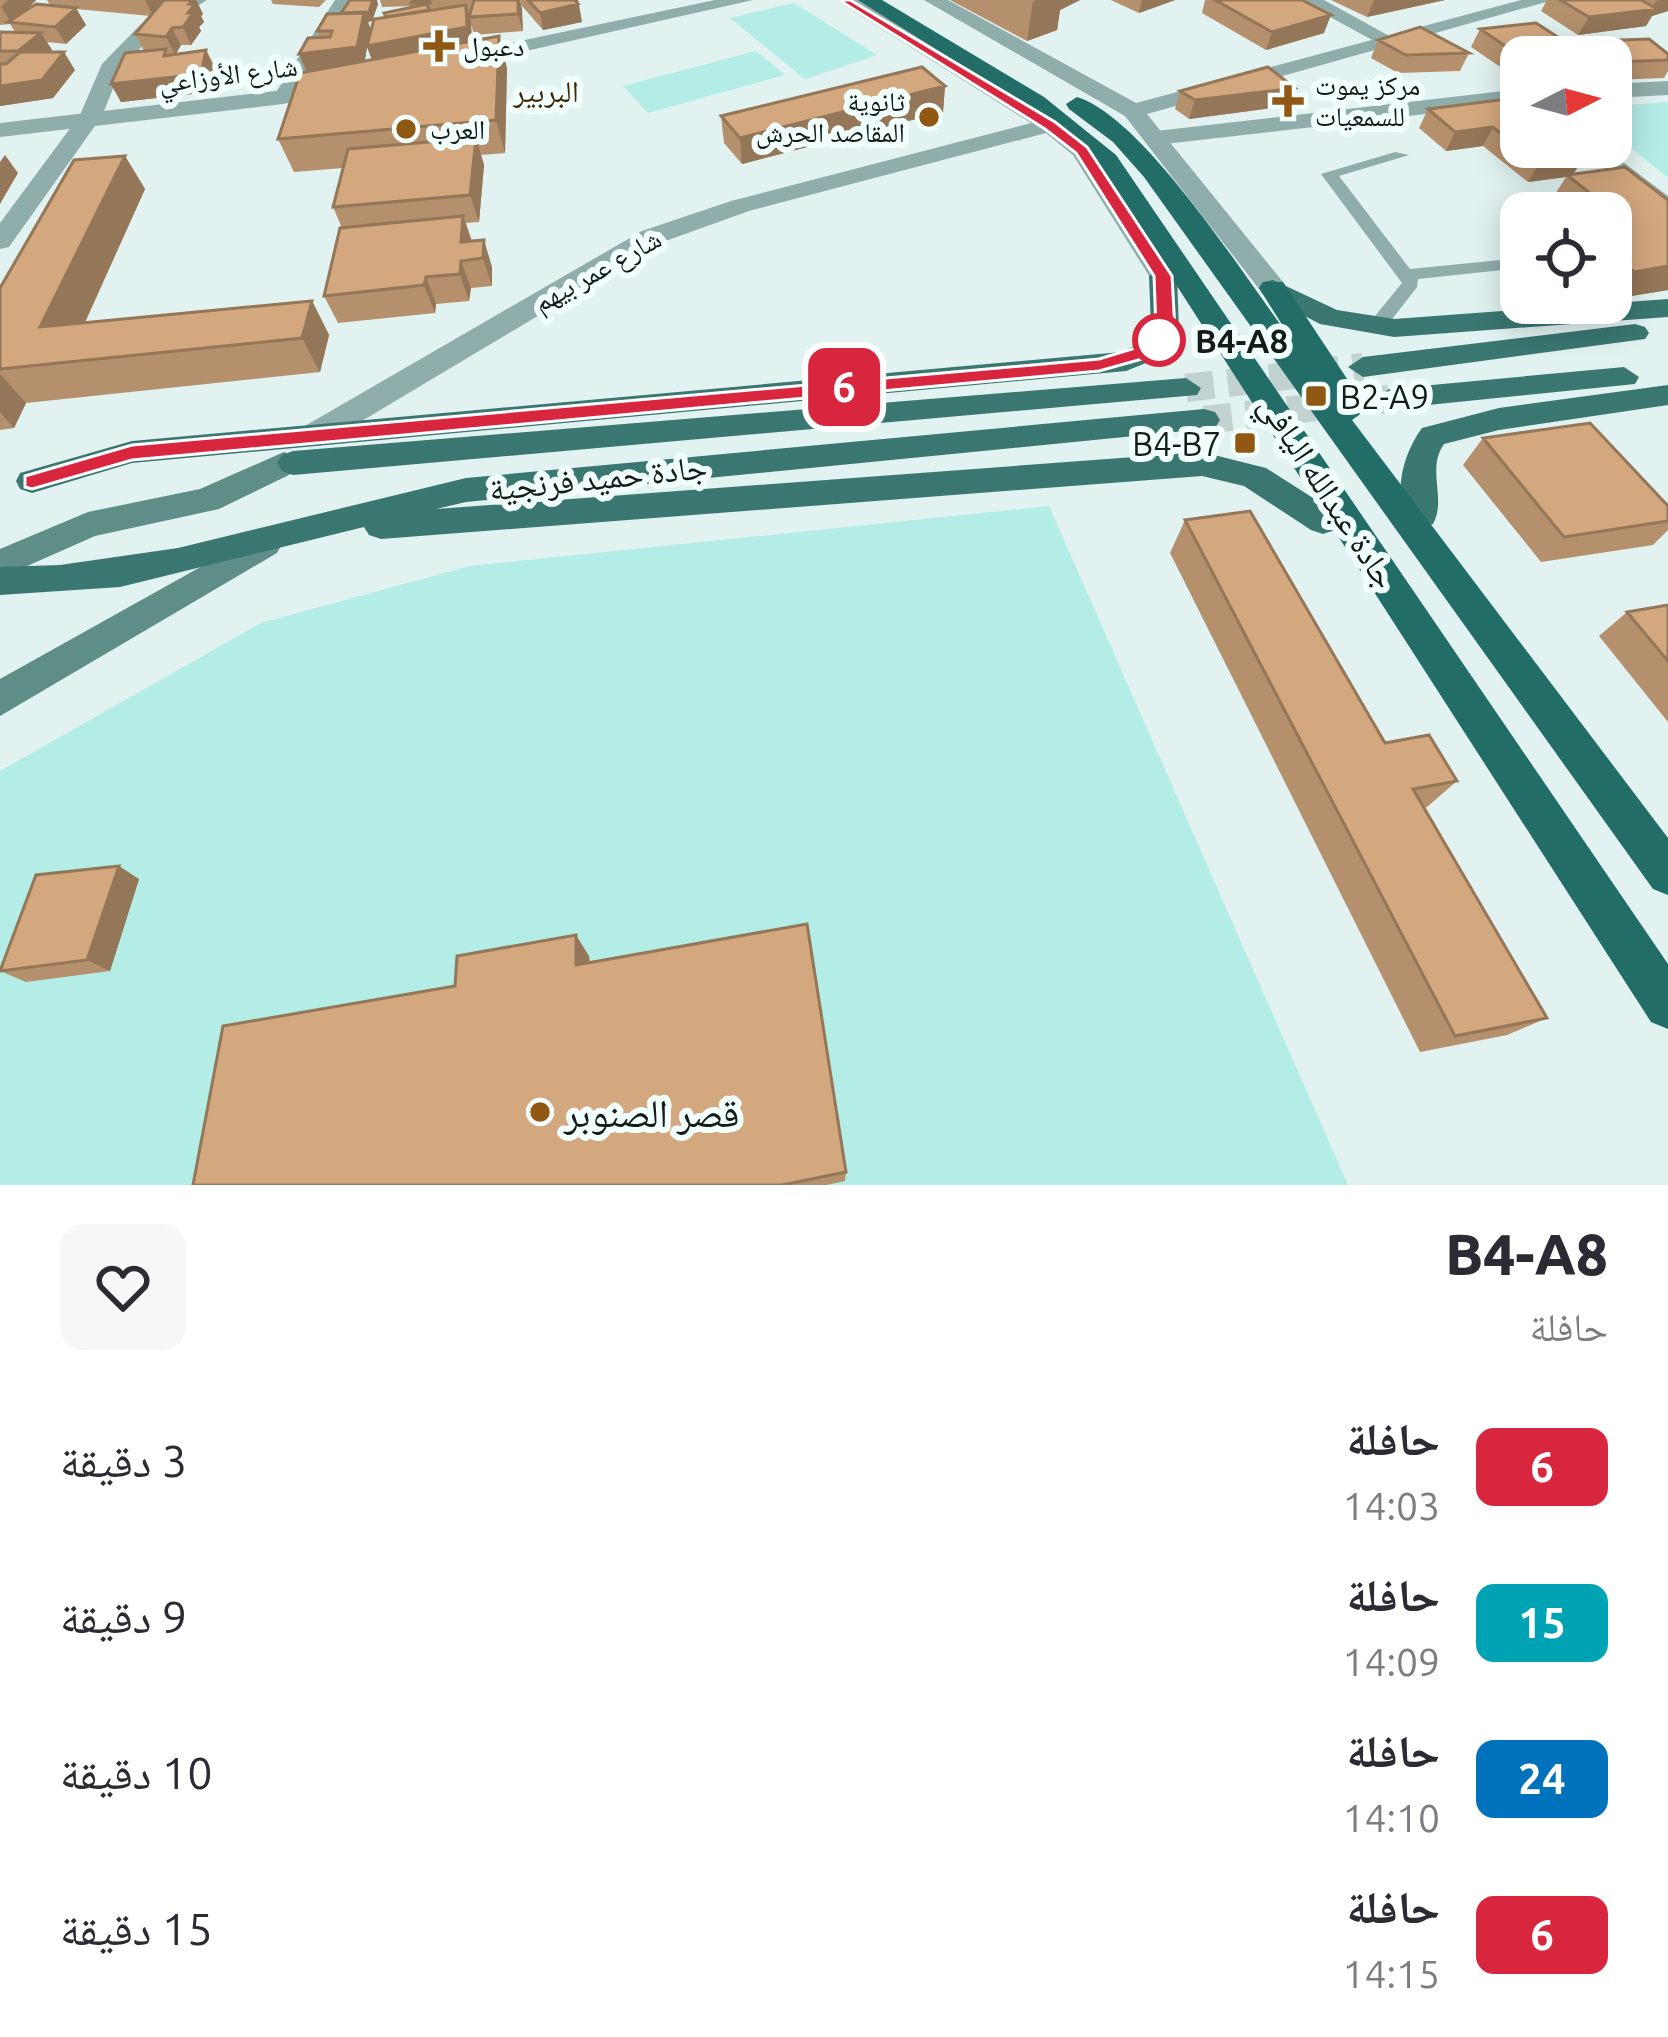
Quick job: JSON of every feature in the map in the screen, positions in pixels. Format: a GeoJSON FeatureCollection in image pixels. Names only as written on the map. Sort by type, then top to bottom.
{"type":"FeatureCollection","features":[{"type":"Feature","properties":{"kind":"highway","name":"جادة عبدالله اليافي"},"geometry":{"type":"LineString","coordinates":[[904,0],[1069,99],[1121,136],[1153,172],[1668,874]]}},
{"type":"Feature","properties":{"kind":"highway","name":"جادة عبدالله اليافي"},"geometry":{"type":"LineString","coordinates":[[853,1],[1036,102],[1108,160],[1668,1008]]}},
{"type":"Feature","properties":{"kind":"highway"},"geometry":{"type":"LineString","coordinates":[[1163,276],[1323,521],[1668,1008]]}},
{"type":"Feature","properties":{"kind":"highway"},"geometry":{"type":"LineString","coordinates":[[1273,288],[1531,683]]}},
{"type":"Feature","properties":{"kind":"main road"},"geometry":{"type":"LineString","coordinates":[[16,483],[132,452],[1126,361],[1146,352],[1165,330],[1163,276]]}},
{"type":"Feature","properties":{"kind":"main road"},"geometry":{"type":"LineString","coordinates":[[1273,288],[1330,318],[1376,327],[1668,308]]}},
{"type":"Feature","properties":{"kind":"main road"},"geometry":{"type":"LineString","coordinates":[[1363,367],[1668,329]]}},
{"type":"Feature","properties":{"kind":"main road"},"geometry":{"type":"LineString","coordinates":[[1389,399],[1668,373]]}},
{"type":"Feature","properties":{"kind":"main road","name":"جادة حميد فرنجية"},"geometry":{"type":"LineString","coordinates":[[16,483],[1186,388]]}},
{"type":"Feature","properties":{"kind":"main road"},"geometry":{"type":"LineString","coordinates":[[1421,514],[1418,457],[1432,436],[1499,419],[1668,395]]}},
{"type":"Feature","properties":{"kind":"main road","name":"جادة حميد فرنجية"},"geometry":{"type":"LineString","coordinates":[[0,581],[53,582],[129,574],[265,544],[381,508],[466,490],[1204,420]]}},
{"type":"Feature","properties":{"kind":"main road"},"geometry":{"type":"LineString","coordinates":[[0,564],[88,525],[207,500],[284,464]]}},
{"type":"Feature","properties":{"kind":"main road"},"geometry":{"type":"LineString","coordinates":[[312,530],[565,515],[1202,464],[1254,476],[1323,521]]}},
{"type":"Feature","properties":{"kind":"main road"},"geometry":{"type":"LineString","coordinates":[[0,699],[265,544]]}},
{"type":"Feature","properties":{"kind":"street"},"geometry":{"type":"LineString","coordinates":[[0,242],[91,116],[110,69],[136,39],[197,0]]}},
{"type":"Feature","properties":{"kind":"street"},"geometry":{"type":"LineString","coordinates":[[283,98],[344,0]]}},
{"type":"Feature","properties":{"kind":"street"},"geometry":{"type":"LineString","coordinates":[[440,64],[684,6],[742,0]]}},
{"type":"Feature","properties":{"kind":"street"},"geometry":{"type":"LineString","coordinates":[[934,0],[1132,111],[1273,288]]}},
{"type":"Feature","properties":{"kind":"street"},"geometry":{"type":"LineString","coordinates":[[1309,0],[1392,43]]}},
{"type":"Feature","properties":{"kind":"street"},"geometry":{"type":"LineString","coordinates":[[1132,111],[1543,0]]}},
{"type":"Feature","properties":{"kind":"street","name":"جادة عبدالله اليافي"},"geometry":{"type":"LineString","coordinates":[[853,1],[1082,150],[1163,276]]}},
{"type":"Feature","properties":{"kind":"street","name":"شارع الأوزاعي"},"geometry":{"type":"LineString","coordinates":[[0,130],[91,116],[283,98],[372,79]]}},
{"type":"Feature","properties":{"kind":"street"},"geometry":{"type":"LineString","coordinates":[[1632,90],[1668,88]]}},
{"type":"Feature","properties":{"kind":"street"},"geometry":{"type":"LineString","coordinates":[[1156,138],[1500,98]]}},
{"type":"Feature","properties":{"kind":"street","name":"شارع عمر بيهم"},"geometry":{"type":"LineString","coordinates":[[309,438],[651,237],[740,206],[1050,125]]}},
{"type":"Feature","properties":{"kind":"street"},"geometry":{"type":"LineString","coordinates":[[1616,168],[1668,208]]}},
{"type":"Feature","properties":{"kind":"lane"},"geometry":{"type":"LineString","coordinates":[[1376,327],[1408,290],[1408,275],[1329,174],[1401,155]]}},
{"type":"Feature","properties":{"kind":"lane"},"geometry":{"type":"LineString","coordinates":[[1408,275],[1500,264]]}},
{"type":"Feature","properties":{"kind":"shaded area"},"geometry":{"type":"Polygon","coordinates":[[[794,3],[877,55],[805,79],[730,18],[794,3]]]}},
{"type":"Feature","properties":{"kind":"shaded area"},"geometry":{"type":"Polygon","coordinates":[[[756,51],[785,75],[648,113],[623,86],[756,51]]]}},
{"type":"Feature","properties":{"kind":"shaded area"},"geometry":{"type":"Polygon","coordinates":[[[1668,102],[1668,178],[1632,148],[1632,105],[1668,102]]]}},
{"type":"Feature","properties":{"kind":"shaded area"},"geometry":{"type":"Polygon","coordinates":[[[1049,506],[1348,1185],[0,1185],[0,771],[261,623],[470,566],[1049,506]]]}},
{"type":"Feature","properties":{"kind":"building"},"geometry":{"type":"Polygon","coordinates":[[[164,0],[195,4],[183,27],[172,28],[166,37],[135,34],[164,0]]]}},
{"type":"Feature","properties":{"kind":"building"},"geometry":{"type":"Polygon","coordinates":[[[350,0],[373,0],[369,12],[341,13],[350,0]]]}},
{"type":"Feature","properties":{"kind":"building"},"geometry":{"type":"Polygon","coordinates":[[[474,0],[518,0],[518,14],[469,17],[474,0]]]}},
{"type":"Feature","properties":{"kind":"building"},"geometry":{"type":"Polygon","coordinates":[[[528,0],[574,0],[578,4],[540,13],[528,0]]]}},
{"type":"Feature","properties":{"kind":"building"},"geometry":{"type":"Polygon","coordinates":[[[1215,0],[1302,0],[1331,15],[1272,32],[1215,0]]]}},
{"type":"Feature","properties":{"kind":"building"},"geometry":{"type":"Polygon","coordinates":[[[1560,0],[1641,0],[1657,9],[1589,17],[1560,0]]]}},
{"type":"Feature","properties":{"kind":"building"},"geometry":{"type":"Polygon","coordinates":[[[36,4],[76,8],[55,27],[8,22],[36,4]]]}},
{"type":"Feature","properties":{"kind":"building"},"geometry":{"type":"Polygon","coordinates":[[[427,4],[429,10],[386,17],[384,13],[427,4]]]}},
{"type":"Feature","properties":{"kind":"building"},"geometry":{"type":"Polygon","coordinates":[[[466,5],[467,27],[367,46],[374,19],[466,5]]]}},
{"type":"Feature","properties":{"kind":"building"},"geometry":{"type":"Polygon","coordinates":[[[364,13],[357,47],[299,54],[308,38],[330,37],[332,31],[317,31],[327,14],[364,13]]]}},
{"type":"Feature","properties":{"kind":"building"},"geometry":{"type":"Polygon","coordinates":[[[1536,23],[1556,36],[1500,36],[1500,42],[1480,29],[1536,23]]]}},
{"type":"Feature","properties":{"kind":"building"},"geometry":{"type":"Polygon","coordinates":[[[1420,27],[1469,53],[1406,55],[1378,40],[1420,27]]]}},
{"type":"Feature","properties":{"kind":"building"},"geometry":{"type":"Polygon","coordinates":[[[0,32],[41,33],[18,51],[0,51],[0,32]]]}},
{"type":"Feature","properties":{"kind":"building"},"geometry":{"type":"Polygon","coordinates":[[[499,36],[496,120],[278,139],[300,73],[499,36]]]}},
{"type":"Feature","properties":{"kind":"building"},"geometry":{"type":"Polygon","coordinates":[[[1649,39],[1668,54],[1668,60],[1632,61],[1632,40],[1649,39]]]}},
{"type":"Feature","properties":{"kind":"building"},"geometry":{"type":"Polygon","coordinates":[[[166,49],[164,56],[206,50],[201,74],[111,84],[125,53],[166,49]]]}},
{"type":"Feature","properties":{"kind":"building"},"geometry":{"type":"Polygon","coordinates":[[[20,52],[64,52],[42,80],[0,86],[0,64],[20,52]]]}},
{"type":"Feature","properties":{"kind":"building"},"geometry":{"type":"Polygon","coordinates":[[[922,67],[945,86],[740,138],[721,116],[922,67]]]}},
{"type":"Feature","properties":{"kind":"building"},"geometry":{"type":"Polygon","coordinates":[[[1268,67],[1295,88],[1195,100],[1180,91],[1268,67]]]}},
{"type":"Feature","properties":{"kind":"building"},"geometry":{"type":"Polygon","coordinates":[[[1500,100],[1500,133],[1493,127],[1455,132],[1428,109],[1500,100]]]}},
{"type":"Feature","properties":{"kind":"building"},"geometry":{"type":"Polygon","coordinates":[[[476,138],[470,195],[333,207],[348,149],[476,138]]]}},
{"type":"Feature","properties":{"kind":"building"},"geometry":{"type":"Polygon","coordinates":[[[125,156],[40,327],[312,301],[302,338],[0,369],[0,288],[74,160],[125,156]]]}},
{"type":"Feature","properties":{"kind":"building"},"geometry":{"type":"Polygon","coordinates":[[[1626,168],[1668,200],[1668,266],[1632,270],[1632,192],[1589,192],[1567,175],[1626,168]]]}},
{"type":"Feature","properties":{"kind":"building"},"geometry":{"type":"Polygon","coordinates":[[[463,216],[461,242],[484,240],[483,258],[461,261],[460,274],[426,277],[424,285],[324,296],[340,228],[463,216]]]}},
{"type":"Feature","properties":{"kind":"building"},"geometry":{"type":"Polygon","coordinates":[[[1590,423],[1668,506],[1668,521],[1564,537],[1483,438],[1590,423]]]}},
{"type":"Feature","properties":{"kind":"building"},"geometry":{"type":"Polygon","coordinates":[[[1250,511],[1385,743],[1429,735],[1457,781],[1413,789],[1547,1018],[1455,1036],[1185,520],[1250,511]]]}},
{"type":"Feature","properties":{"kind":"building"},"geometry":{"type":"Polygon","coordinates":[[[1668,605],[1668,661],[1627,612],[1668,605]]]}},
{"type":"Feature","properties":{"kind":"building"},"geometry":{"type":"Polygon","coordinates":[[[119,866],[87,960],[0,971],[36,875],[119,866]]]}},
{"type":"Feature","properties":{"kind":"building","name":"قصر الصنوبر"},"geometry":{"type":"Polygon","coordinates":[[[807,924],[846,1172],[782,1185],[193,1185],[223,1026],[455,986],[457,956],[576,935],[576,965],[807,924]]]}},
{"type":"Feature","properties":{"kind":"tunnel"},"geometry":{"type":"LineString","coordinates":[[1186,388],[1363,367]]}},
{"type":"Feature","properties":{"kind":"tunnel"},"geometry":{"type":"LineString","coordinates":[[1204,420],[1389,399]]}},
{"type":"Feature","properties":{"kind":"bus line","name":"6"},"geometry":{"type":"LineString","coordinates":[[32,482],[132,452],[1099,365],[1146,352],[1159,340],[1168,317],[1163,276],[1082,150],[1050,125],[845,0]]}},
{"type":"Feature","properties":{"kind":"place","name":"دعبول"},"geometry":{"type":"Point","coordinates":[439,46]}},
{"type":"Feature","properties":{"kind":"place","name":"مركز يموت للسمعيات"},"geometry":{"type":"Point","coordinates":[1288,101]}},
{"type":"Feature","properties":{"kind":"place","name":"ثانوية المقاصد الحرش"},"geometry":{"type":"Point","coordinates":[929,117]}},
{"type":"Feature","properties":{"kind":"place","name":"العرب"},"geometry":{"type":"Point","coordinates":[406,129]}},
{"type":"Feature","properties":{"kind":"place","name":"B4-A8"},"geometry":{"type":"Point","coordinates":[1159,340]}},
{"type":"Feature","properties":{"kind":"place","name":"B2-A9"},"geometry":{"type":"Point","coordinates":[1316,396]}},
{"type":"Feature","properties":{"kind":"place","name":"B4-B7"},"geometry":{"type":"Point","coordinates":[1245,443]}},
{"type":"Feature","properties":{"kind":"place","name":"قصر الصنوبر"},"geometry":{"type":"Point","coordinates":[540,1112]}},
{"type":"Feature","properties":{"kind":"district","name":"البربير"},"geometry":{"type":"Point","coordinates":[546,91]}}]}
